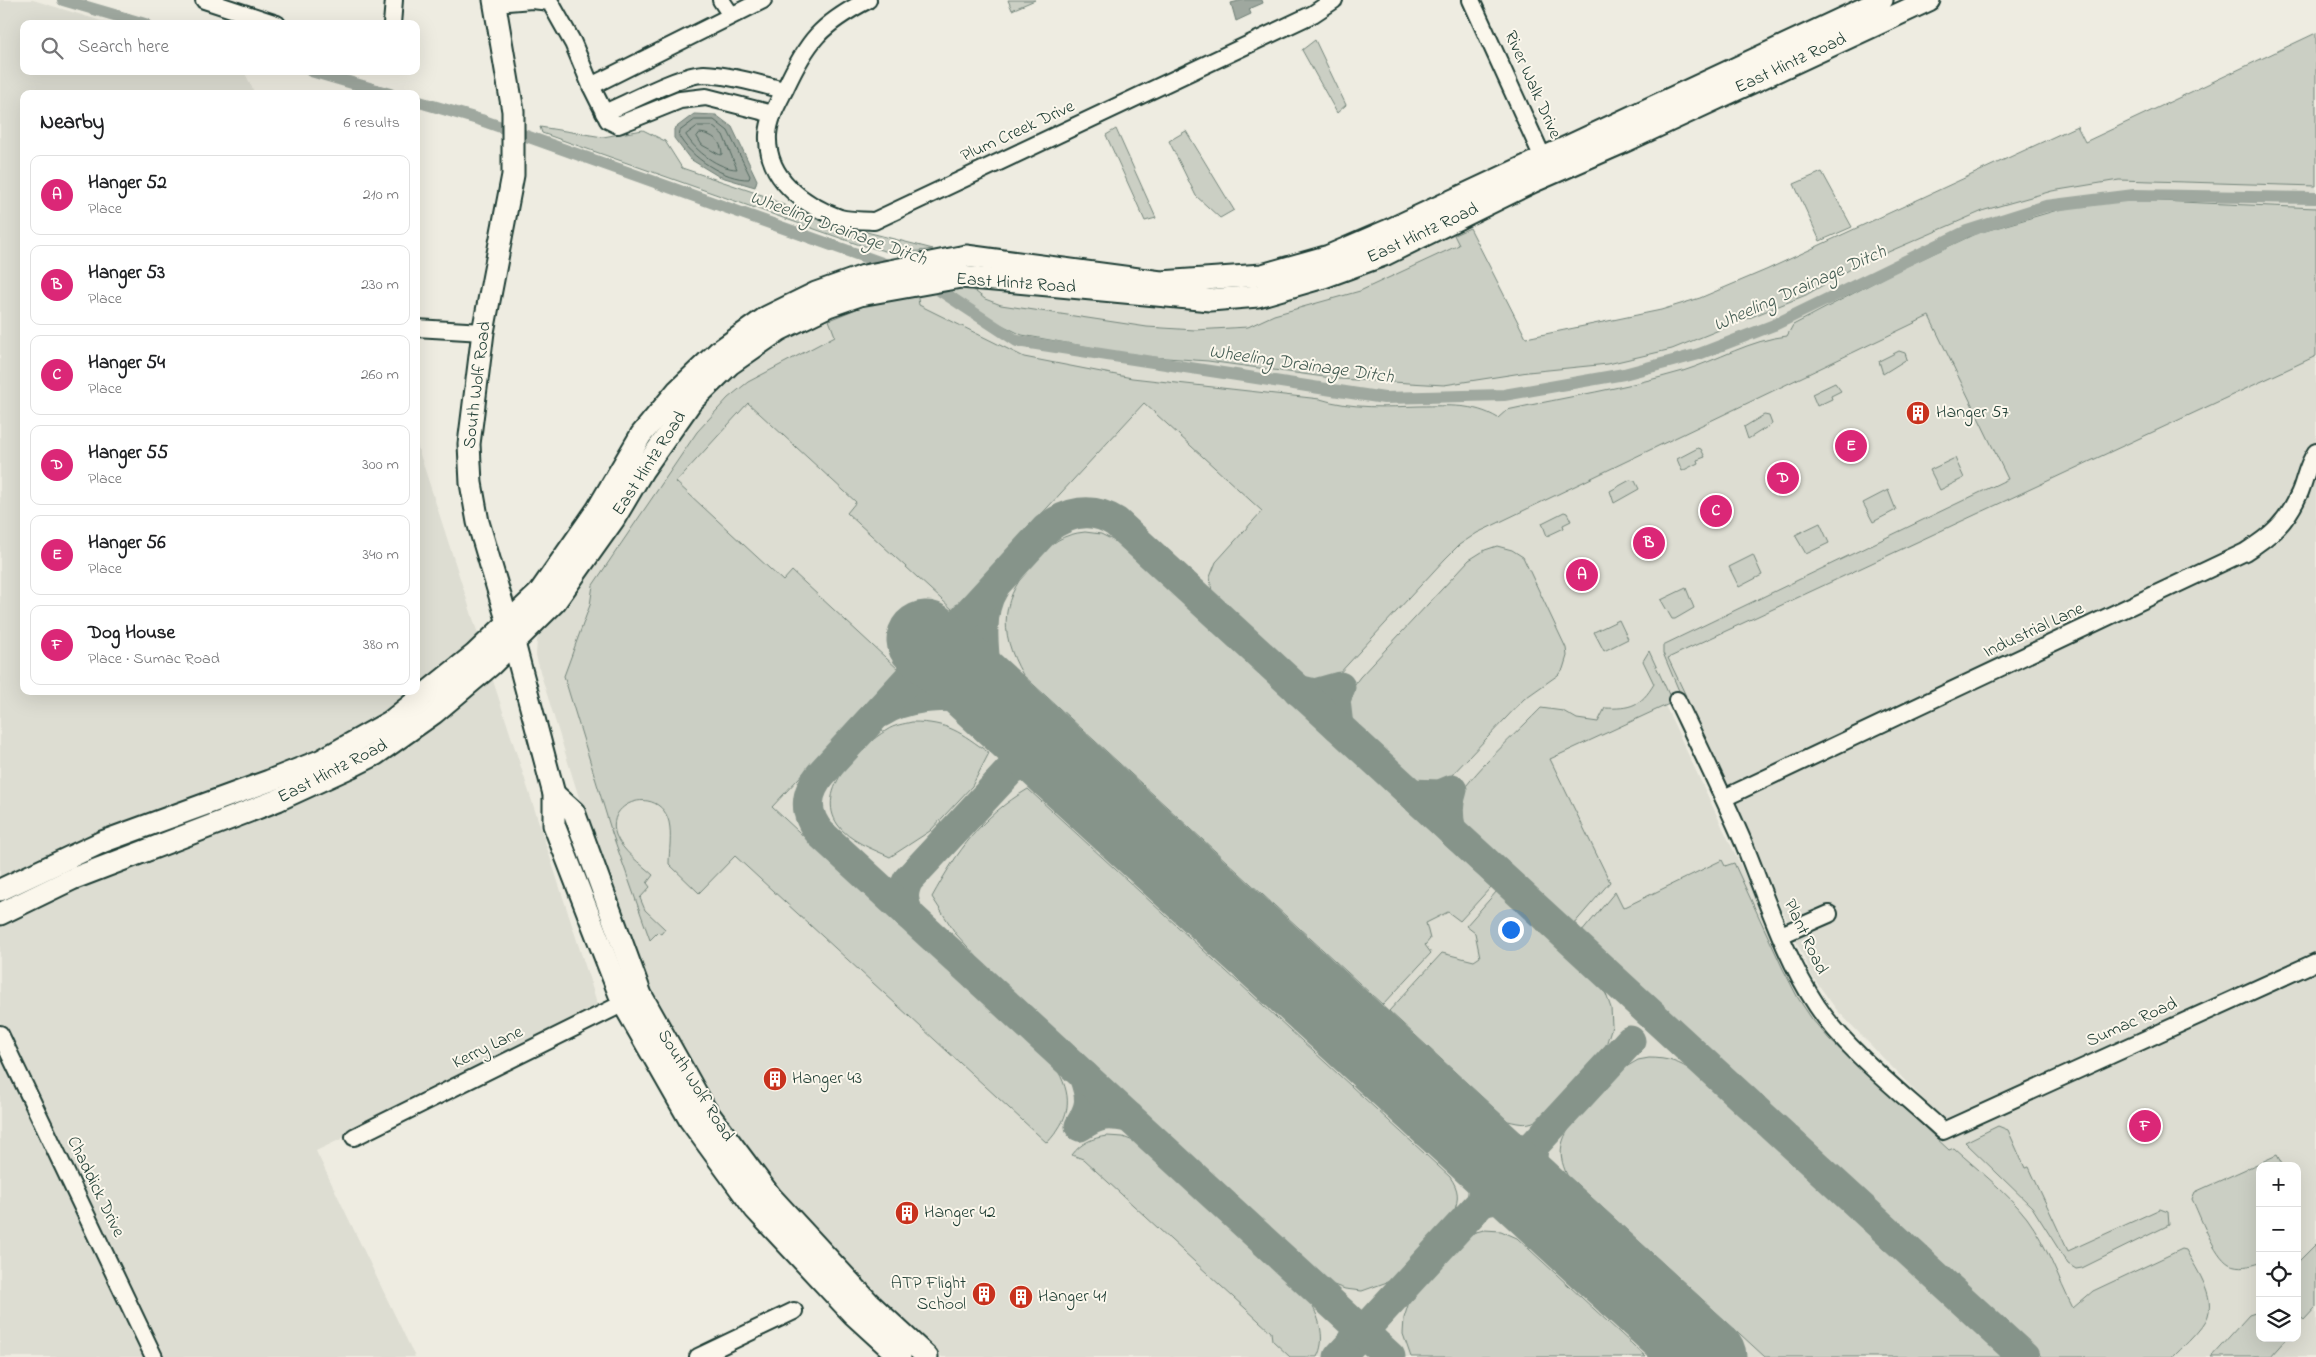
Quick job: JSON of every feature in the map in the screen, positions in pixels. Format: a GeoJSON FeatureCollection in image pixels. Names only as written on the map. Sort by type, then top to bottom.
{"type":"FeatureCollection","features":[{"type":"Feature","properties":{"kind":"main road","name":"East Hintz Road"},"geometry":{"type":"LineString","coordinates":[[0,914],[72,878],[278,800],[376,754],[434,713],[514,643],[556,602],[690,402],[730,364],[779,330],[828,306],[862,285],[966,256],[1161,282],[1262,275],[1329,256],[1882,0]]}},
{"type":"Feature","properties":{"kind":"main road","name":"East Hintz Road"},"geometry":{"type":"LineString","coordinates":[[0,890],[102,842],[322,760],[390,722],[474,656],[539,593],[598,510],[641,435],[678,390],[718,352],[767,317],[816,293],[862,285],[961,277],[1210,300],[1258,296],[1315,280],[1384,255],[1532,182],[1619,144],[1929,0]]}},
{"type":"Feature","properties":{"kind":"main road","name":"South Wolf Road"},"geometry":{"type":"LineString","coordinates":[[494,2],[513,110],[513,175],[483,332],[469,444],[471,483],[478,522],[514,643],[554,794],[574,812],[598,883],[632,999],[690,1120],[755,1209],[853,1314],[900,1357]]}},
{"type":"Feature","properties":{"kind":"main road","name":"South Wolf Road"},"geometry":{"type":"LineString","coordinates":[[632,999],[705,1109],[771,1198],[868,1303],[927,1357]]}},
{"type":"Feature","properties":{"kind":"street"},"geometry":{"type":"LineString","coordinates":[[204,0],[265,20]]}},
{"type":"Feature","properties":{"kind":"street"},"geometry":{"type":"LineString","coordinates":[[392,20],[394,0]]}},
{"type":"Feature","properties":{"kind":"street"},"geometry":{"type":"LineString","coordinates":[[494,2],[532,0],[550,2],[573,43],[606,116],[618,125],[680,100],[706,97],[773,114]]}},
{"type":"Feature","properties":{"kind":"street"},"geometry":{"type":"LineString","coordinates":[[722,0],[731,15]]}},
{"type":"Feature","properties":{"kind":"street"},"geometry":{"type":"LineString","coordinates":[[591,86],[763,0]]}},
{"type":"Feature","properties":{"kind":"street","name":"Plum Creek Drive"},"geometry":{"type":"LineString","coordinates":[[868,0],[838,15],[815,37],[798,60],[773,114],[768,135],[770,157],[780,178],[795,194],[817,208],[842,218],[874,222],[1313,14],[1334,0]]}},
{"type":"Feature","properties":{"kind":"street","name":"River Walk Drive"},"geometry":{"type":"LineString","coordinates":[[1471,0],[1543,158]]}},
{"type":"Feature","properties":{"kind":"street"},"geometry":{"type":"LineString","coordinates":[[606,116],[677,81],[703,74],[784,90]]}},
{"type":"Feature","properties":{"kind":"street"},"geometry":{"type":"LineString","coordinates":[[420,328],[483,332]]}},
{"type":"Feature","properties":{"kind":"street","name":"Industrial Lane"},"geometry":{"type":"LineString","coordinates":[[1724,798],[2245,552],[2270,536],[2288,517],[2300,490],[2307,466],[2316,452]]}},
{"type":"Feature","properties":{"kind":"street","name":"Plant Road"},"geometry":{"type":"LineString","coordinates":[[1677,700],[1724,798],[1781,935],[1817,1006],[1837,1033],[1944,1131],[1964,1121]]}},
{"type":"Feature","properties":{"kind":"street"},"geometry":{"type":"LineString","coordinates":[[1781,935],[1828,914]]}},
{"type":"Feature","properties":{"kind":"street","name":"Sumac Road"},"geometry":{"type":"LineString","coordinates":[[1964,1121],[2316,962]]}},
{"type":"Feature","properties":{"kind":"street","name":"Kerry Lane"},"geometry":{"type":"LineString","coordinates":[[354,1137],[632,999]]}},
{"type":"Feature","properties":{"kind":"street","name":"Chaddick Drive"},"geometry":{"type":"LineString","coordinates":[[0,1034],[154,1357]]}},
{"type":"Feature","properties":{"kind":"street"},"geometry":{"type":"LineString","coordinates":[[698,1357],[794,1311]]}},
{"type":"Feature","properties":{"kind":"shaded area"},"geometry":{"type":"Polygon","coordinates":[[[0,0],[33,0],[98,20],[20,20],[20,75],[246,75],[253,90],[20,90],[20,695],[420,695],[420,454],[601,1015],[316,1151],[415,1357],[0,1357],[0,0]]]}},
{"type":"Feature","properties":{"kind":"shaded area"},"geometry":{"type":"Polygon","coordinates":[[[1008,0],[1035,0],[1012,10],[1008,0]]]}},
{"type":"Feature","properties":{"kind":"shaded area"},"geometry":{"type":"Polygon","coordinates":[[[2316,33],[2316,953],[1944,1121],[1836,1009],[1812,976],[1686,697],[1665,705],[1792,975],[1943,1138],[2316,967],[2316,1357],[942,1357],[844,1266],[796,1214],[710,1099],[660,1013],[616,917],[536,655],[537,640],[543,626],[667,449],[697,411],[762,352],[787,335],[849,306],[931,290],[965,288],[1275,301],[1307,294],[1348,281],[1452,231],[1459,245],[1526,338],[1661,310],[1700,298],[1766,270],[2077,126],[2085,142],[2316,33]]]}},
{"type":"Feature","properties":{"kind":"shaded area"},"geometry":{"type":"Polygon","coordinates":[[[2316,33],[2316,186],[2119,180],[2052,191],[1985,210],[1856,266],[1806,295],[1672,349],[1608,364],[1528,372],[1444,385],[1339,379],[1208,361],[1139,356],[1022,335],[982,315],[949,289],[971,288],[985,299],[1001,305],[1147,327],[1195,330],[1248,327],[1274,315],[1360,291],[1459,245],[1454,235],[1470,228],[1526,338],[1661,310],[1700,298],[1766,270],[2077,126],[2085,142],[2316,33]]]}},
{"type":"Feature","properties":{"kind":"shaded area"},"geometry":{"type":"Polygon","coordinates":[[[1315,40],[1346,105],[1337,113],[1302,50],[1315,40]]]}},
{"type":"Feature","properties":{"kind":"shaded area"},"geometry":{"type":"Polygon","coordinates":[[[540,127],[603,137],[643,130],[665,141],[682,168],[762,195],[812,218],[933,249],[897,254],[857,244],[542,133],[540,127]]]}},
{"type":"Feature","properties":{"kind":"shaded area"},"geometry":{"type":"Polygon","coordinates":[[[1116,129],[1156,218],[1145,221],[1106,135],[1116,129]]]}},
{"type":"Feature","properties":{"kind":"shaded area"},"geometry":{"type":"Polygon","coordinates":[[[1186,131],[1234,210],[1220,218],[1196,196],[1169,141],[1186,131]]]}},
{"type":"Feature","properties":{"kind":"shaded area"},"geometry":{"type":"Polygon","coordinates":[[[1822,172],[1852,227],[1820,241],[1794,184],[1822,172]]]}},
{"type":"Feature","properties":{"kind":"shaded area"},"geometry":{"type":"Polygon","coordinates":[[[2110,201],[2158,201],[2316,208],[2316,356],[1668,658],[1686,696],[1682,698],[1663,653],[1663,645],[2008,479],[1929,316],[1477,533],[1459,545],[1445,559],[1336,677],[1327,680],[1315,680],[1301,676],[1212,593],[1210,577],[1216,562],[1262,511],[1144,403],[953,610],[847,513],[856,502],[748,403],[676,482],[783,581],[792,571],[899,670],[772,807],[1058,1071],[1066,1091],[1067,1109],[1064,1117],[1060,1126],[1047,1143],[735,856],[699,893],[669,864],[670,827],[664,811],[655,804],[645,801],[625,806],[618,813],[614,823],[619,841],[632,857],[653,875],[647,883],[650,887],[640,898],[645,910],[665,929],[661,934],[658,932],[650,940],[612,833],[564,676],[590,605],[593,585],[697,432],[728,398],[748,382],[835,336],[829,320],[881,299],[917,292],[919,305],[1024,357],[1132,378],[1320,399],[1357,406],[1460,406],[1489,413],[1498,418],[1507,410],[1683,371],[1747,346],[1787,336],[1793,325],[1894,272],[1975,234],[2061,209],[2110,201]]]}},
{"type":"Feature","properties":{"kind":"shaded area"},"geometry":{"type":"Polygon","coordinates":[[[1899,351],[1905,353],[1907,359],[1883,374],[1879,361],[1899,351]]]}},
{"type":"Feature","properties":{"kind":"shaded area"},"geometry":{"type":"Polygon","coordinates":[[[1835,383],[1841,391],[1831,396],[1832,399],[1817,406],[1812,394],[1835,383]]]}},
{"type":"Feature","properties":{"kind":"shaded area"},"geometry":{"type":"Polygon","coordinates":[[[1764,415],[1769,416],[1772,424],[1748,439],[1744,427],[1764,415]]]}},
{"type":"Feature","properties":{"kind":"shaded area"},"geometry":{"type":"Polygon","coordinates":[[[1698,448],[1701,449],[1705,457],[1697,460],[1698,463],[1682,471],[1677,459],[1698,448]]]}},
{"type":"Feature","properties":{"kind":"shaded area"},"geometry":{"type":"Polygon","coordinates":[[[1955,458],[1964,478],[1940,490],[1930,470],[1955,458]]]}},
{"type":"Feature","properties":{"kind":"shaded area"},"geometry":{"type":"Polygon","coordinates":[[[1630,480],[1635,481],[1639,489],[1614,503],[1610,491],[1630,480]]]}},
{"type":"Feature","properties":{"kind":"shaded area"},"geometry":{"type":"Polygon","coordinates":[[[1888,490],[1896,510],[1873,522],[1863,503],[1888,490]]]}},
{"type":"Feature","properties":{"kind":"shaded area"},"geometry":{"type":"Polygon","coordinates":[[[1564,512],[1567,513],[1571,521],[1563,525],[1564,528],[1547,536],[1542,523],[1564,512]]]}},
{"type":"Feature","properties":{"kind":"shaded area"},"geometry":{"type":"Polygon","coordinates":[[[1820,523],[1829,543],[1806,554],[1795,535],[1820,523]]]}},
{"type":"Feature","properties":{"kind":"shaded area"},"geometry":{"type":"Polygon","coordinates":[[[1085,532],[1101,534],[1117,542],[1491,887],[1460,921],[1448,912],[1426,923],[1430,939],[1425,945],[1431,953],[1383,1005],[1023,675],[1009,643],[1006,629],[1010,601],[1016,587],[1024,573],[1052,544],[1064,537],[1085,532]]]}},
{"type":"Feature","properties":{"kind":"shaded area"},"geometry":{"type":"Polygon","coordinates":[[[1497,546],[1512,550],[1523,557],[1566,648],[1567,656],[1563,669],[1558,675],[1524,699],[1450,777],[1433,786],[1422,784],[1353,723],[1347,710],[1349,694],[1360,677],[1469,560],[1485,550],[1497,546]]]}},
{"type":"Feature","properties":{"kind":"shaded area"},"geometry":{"type":"Polygon","coordinates":[[[1753,555],[1762,575],[1739,587],[1729,567],[1753,555]]]}},
{"type":"Feature","properties":{"kind":"shaded area"},"geometry":{"type":"Polygon","coordinates":[[[1686,588],[1694,608],[1672,619],[1661,600],[1686,588]]]}},
{"type":"Feature","properties":{"kind":"shaded area"},"geometry":{"type":"Polygon","coordinates":[[[1619,620],[1628,639],[1604,651],[1594,632],[1619,620]]]}},
{"type":"Feature","properties":{"kind":"shaded area"},"geometry":{"type":"Polygon","coordinates":[[[1649,651],[1671,699],[1668,701],[1669,704],[1550,759],[1610,882],[1573,925],[1461,822],[1458,817],[1457,803],[1471,779],[1541,708],[1563,711],[1577,719],[1598,722],[1605,708],[1628,707],[1639,702],[1654,684],[1643,661],[1649,651]]]}},
{"type":"Feature","properties":{"kind":"shaded area"},"geometry":{"type":"Polygon","coordinates":[[[912,722],[945,726],[970,739],[989,753],[972,786],[930,831],[890,857],[862,844],[843,831],[832,812],[832,798],[836,784],[853,758],[876,737],[890,728],[912,722]]]}},
{"type":"Feature","properties":{"kind":"shaded area"},"geometry":{"type":"Polygon","coordinates":[[[1028,789],[1450,1177],[1457,1194],[1454,1212],[1390,1281],[1362,1291],[1345,1289],[1328,1283],[997,979],[956,934],[932,897],[951,864],[972,836],[997,811],[1028,789]]]}},
{"type":"Feature","properties":{"kind":"shaded area"},"geometry":{"type":"Polygon","coordinates":[[[1722,860],[1725,866],[1734,863],[1783,969],[1798,998],[1812,1019],[1830,1040],[1949,1150],[1954,1148],[2019,1208],[2041,1239],[2073,1308],[2093,1291],[2182,1249],[2186,1250],[2205,1287],[2208,1297],[2208,1316],[2192,1338],[2173,1357],[2042,1357],[1581,933],[1615,892],[1623,908],[1722,860]]]}},
{"type":"Feature","properties":{"kind":"shaded area"},"geometry":{"type":"Polygon","coordinates":[[[1497,891],[1595,980],[1606,994],[1611,1008],[1612,1026],[1606,1045],[1540,1118],[1528,1123],[1508,1121],[1389,1011],[1442,953],[1474,961],[1480,957],[1475,933],[1466,926],[1497,891]]]}},
{"type":"Feature","properties":{"kind":"shaded area"},"geometry":{"type":"Polygon","coordinates":[[[1649,1058],[1673,1061],[1694,1072],[2004,1357],[1765,1357],[1567,1175],[1565,1171],[1561,1150],[1563,1141],[1573,1122],[1590,1102],[1626,1067],[1638,1060],[1649,1058]]]}},
{"type":"Feature","properties":{"kind":"shaded area"},"geometry":{"type":"Polygon","coordinates":[[[1998,1126],[2008,1130],[2025,1168],[2029,1167],[2068,1251],[2160,1209],[2168,1212],[2169,1225],[2082,1268],[2076,1269],[2068,1264],[2032,1207],[1965,1142],[1998,1126]]]}},
{"type":"Feature","properties":{"kind":"shaded area"},"geometry":{"type":"Polygon","coordinates":[[[1107,1136],[1123,1137],[1136,1142],[1311,1303],[1321,1330],[1321,1344],[1317,1357],[1290,1357],[1272,1340],[1271,1332],[1083,1159],[1072,1155],[1087,1142],[1107,1136]]]}},
{"type":"Feature","properties":{"kind":"shaded area"},"geometry":{"type":"Polygon","coordinates":[[[2277,1155],[2281,1162],[2261,1162],[2277,1155]]]}},
{"type":"Feature","properties":{"kind":"shaded area"},"geometry":{"type":"Polygon","coordinates":[[[2256,1164],[2256,1264],[2241,1267],[2233,1266],[2223,1259],[2208,1234],[2192,1199],[2195,1192],[2256,1164]]]}},
{"type":"Feature","properties":{"kind":"shaded area"},"geometry":{"type":"Polygon","coordinates":[[[1484,1230],[1501,1231],[1517,1238],[1646,1357],[1411,1357],[1403,1334],[1404,1318],[1410,1299],[1472,1233],[1484,1230]]]}},
{"type":"Feature","properties":{"kind":"shaded area"},"geometry":{"type":"Polygon","coordinates":[[[2316,1244],[2316,1307],[2304,1320],[2301,1317],[2301,1259],[2316,1244]]]}},
{"type":"Feature","properties":{"kind":"shaded area"},"geometry":{"type":"Polygon","coordinates":[[[2256,1313],[2256,1342],[2283,1342],[2270,1357],[2211,1357],[2249,1315],[2256,1313]]]}},
{"type":"Feature","properties":{"kind":"water"},"geometry":{"type":"Polygon","coordinates":[[[1243,0],[1262,0],[1263,3],[1249,9],[1251,14],[1236,21],[1231,3],[1243,0]]]}},
{"type":"Feature","properties":{"kind":"water"},"geometry":{"type":"Polygon","coordinates":[[[694,114],[716,115],[732,127],[757,180],[755,187],[718,176],[690,159],[674,138],[674,129],[694,114]]]}},
{"type":"Feature","properties":{"kind":"waterway","name":"Wheeling Drainage Ditch"},"geometry":{"type":"LineString","coordinates":[[63,0],[131,20]]}},
{"type":"Feature","properties":{"kind":"waterway","name":"Wheeling Drainage Ditch"},"geometry":{"type":"LineString","coordinates":[[325,75],[376,90]]}},
{"type":"Feature","properties":{"kind":"waterway","name":"Wheeling Drainage Ditch"},"geometry":{"type":"LineString","coordinates":[[420,102],[481,120],[893,267]]}},
{"type":"Feature","properties":{"kind":"waterway","name":"Wheeling Drainage Ditch"},"geometry":{"type":"LineString","coordinates":[[927,282],[1017,341],[1384,398],[1504,395],[1624,374],[1699,354],[1774,325],[1967,231],[2046,206],[2134,195],[2316,198]]}},
{"type":"Feature","properties":{"kind":"taxiway"},"geometry":{"type":"LineString","coordinates":[[1390,1357],[821,834],[811,818],[808,803],[809,796],[822,773],[1046,529],[1062,518],[1080,513],[1089,513],[1098,514],[1116,522],[2024,1357]]}},
{"type":"Feature","properties":{"kind":"taxiway"},"geometry":{"type":"LineString","coordinates":[[881,712],[906,701],[919,698],[988,696],[983,627],[984,613],[993,589]]}},
{"type":"Feature","properties":{"kind":"taxiway"},"geometry":{"type":"LineString","coordinates":[[1298,690],[1315,694],[1340,687],[1335,700],[1338,726]]}},
{"type":"Feature","properties":{"kind":"taxiway"},"geometry":{"type":"LineString","coordinates":[[909,915],[904,898],[904,890],[908,880],[1016,764],[1029,758],[1040,757],[1064,766]]}},
{"type":"Feature","properties":{"kind":"taxiway"},"geometry":{"type":"LineString","coordinates":[[1411,794],[1440,795],[1452,790],[1448,810],[1451,830]]}},
{"type":"Feature","properties":{"kind":"taxiway"},"geometry":{"type":"LineString","coordinates":[[1339,1357],[1630,1041]]}},
{"type":"Feature","properties":{"kind":"taxiway"},"geometry":{"type":"LineString","coordinates":[[1084,1076],[1090,1102],[1080,1126],[1103,1115],[1129,1117]]}},
{"type":"Feature","properties":{"kind":"taxiway"},"geometry":{"type":"LineString","coordinates":[[1468,1138],[1485,1146],[1507,1151],[1533,1147],[1532,1178],[1543,1207],[1513,1198],[1482,1202],[1484,1183],[1482,1168],[1468,1138]]}},
{"type":"Feature","properties":{"kind":"runway"},"geometry":{"type":"LineString","coordinates":[[926,640],[1707,1357]]}},
{"type":"Feature","properties":{"kind":"place","name":"Hanger 57"},"geometry":{"type":"Point","coordinates":[1918,413]}},
{"type":"Feature","properties":{"kind":"place","name":"Hanger 56"},"geometry":{"type":"Point","coordinates":[1851,446]}},
{"type":"Feature","properties":{"kind":"place","name":"Hanger 55"},"geometry":{"type":"Point","coordinates":[1783,478]}},
{"type":"Feature","properties":{"kind":"place","name":"Hanger 54"},"geometry":{"type":"Point","coordinates":[1716,511]}},
{"type":"Feature","properties":{"kind":"place","name":"Hanger 53"},"geometry":{"type":"Point","coordinates":[1649,543]}},
{"type":"Feature","properties":{"kind":"place","name":"Hanger 52"},"geometry":{"type":"Point","coordinates":[1582,575]}},
{"type":"Feature","properties":{"kind":"place","name":"Hanger 43"},"geometry":{"type":"Point","coordinates":[775,1079]}},
{"type":"Feature","properties":{"kind":"place","name":"Dog House"},"geometry":{"type":"Point","coordinates":[2145,1126]}},
{"type":"Feature","properties":{"kind":"place","name":"Hanger 42"},"geometry":{"type":"Point","coordinates":[907,1213]}},
{"type":"Feature","properties":{"kind":"place","name":"ATP Flight School"},"geometry":{"type":"Point","coordinates":[984,1294]}},
{"type":"Feature","properties":{"kind":"place","name":"Hanger 41"},"geometry":{"type":"Point","coordinates":[1021,1297]}}]}
